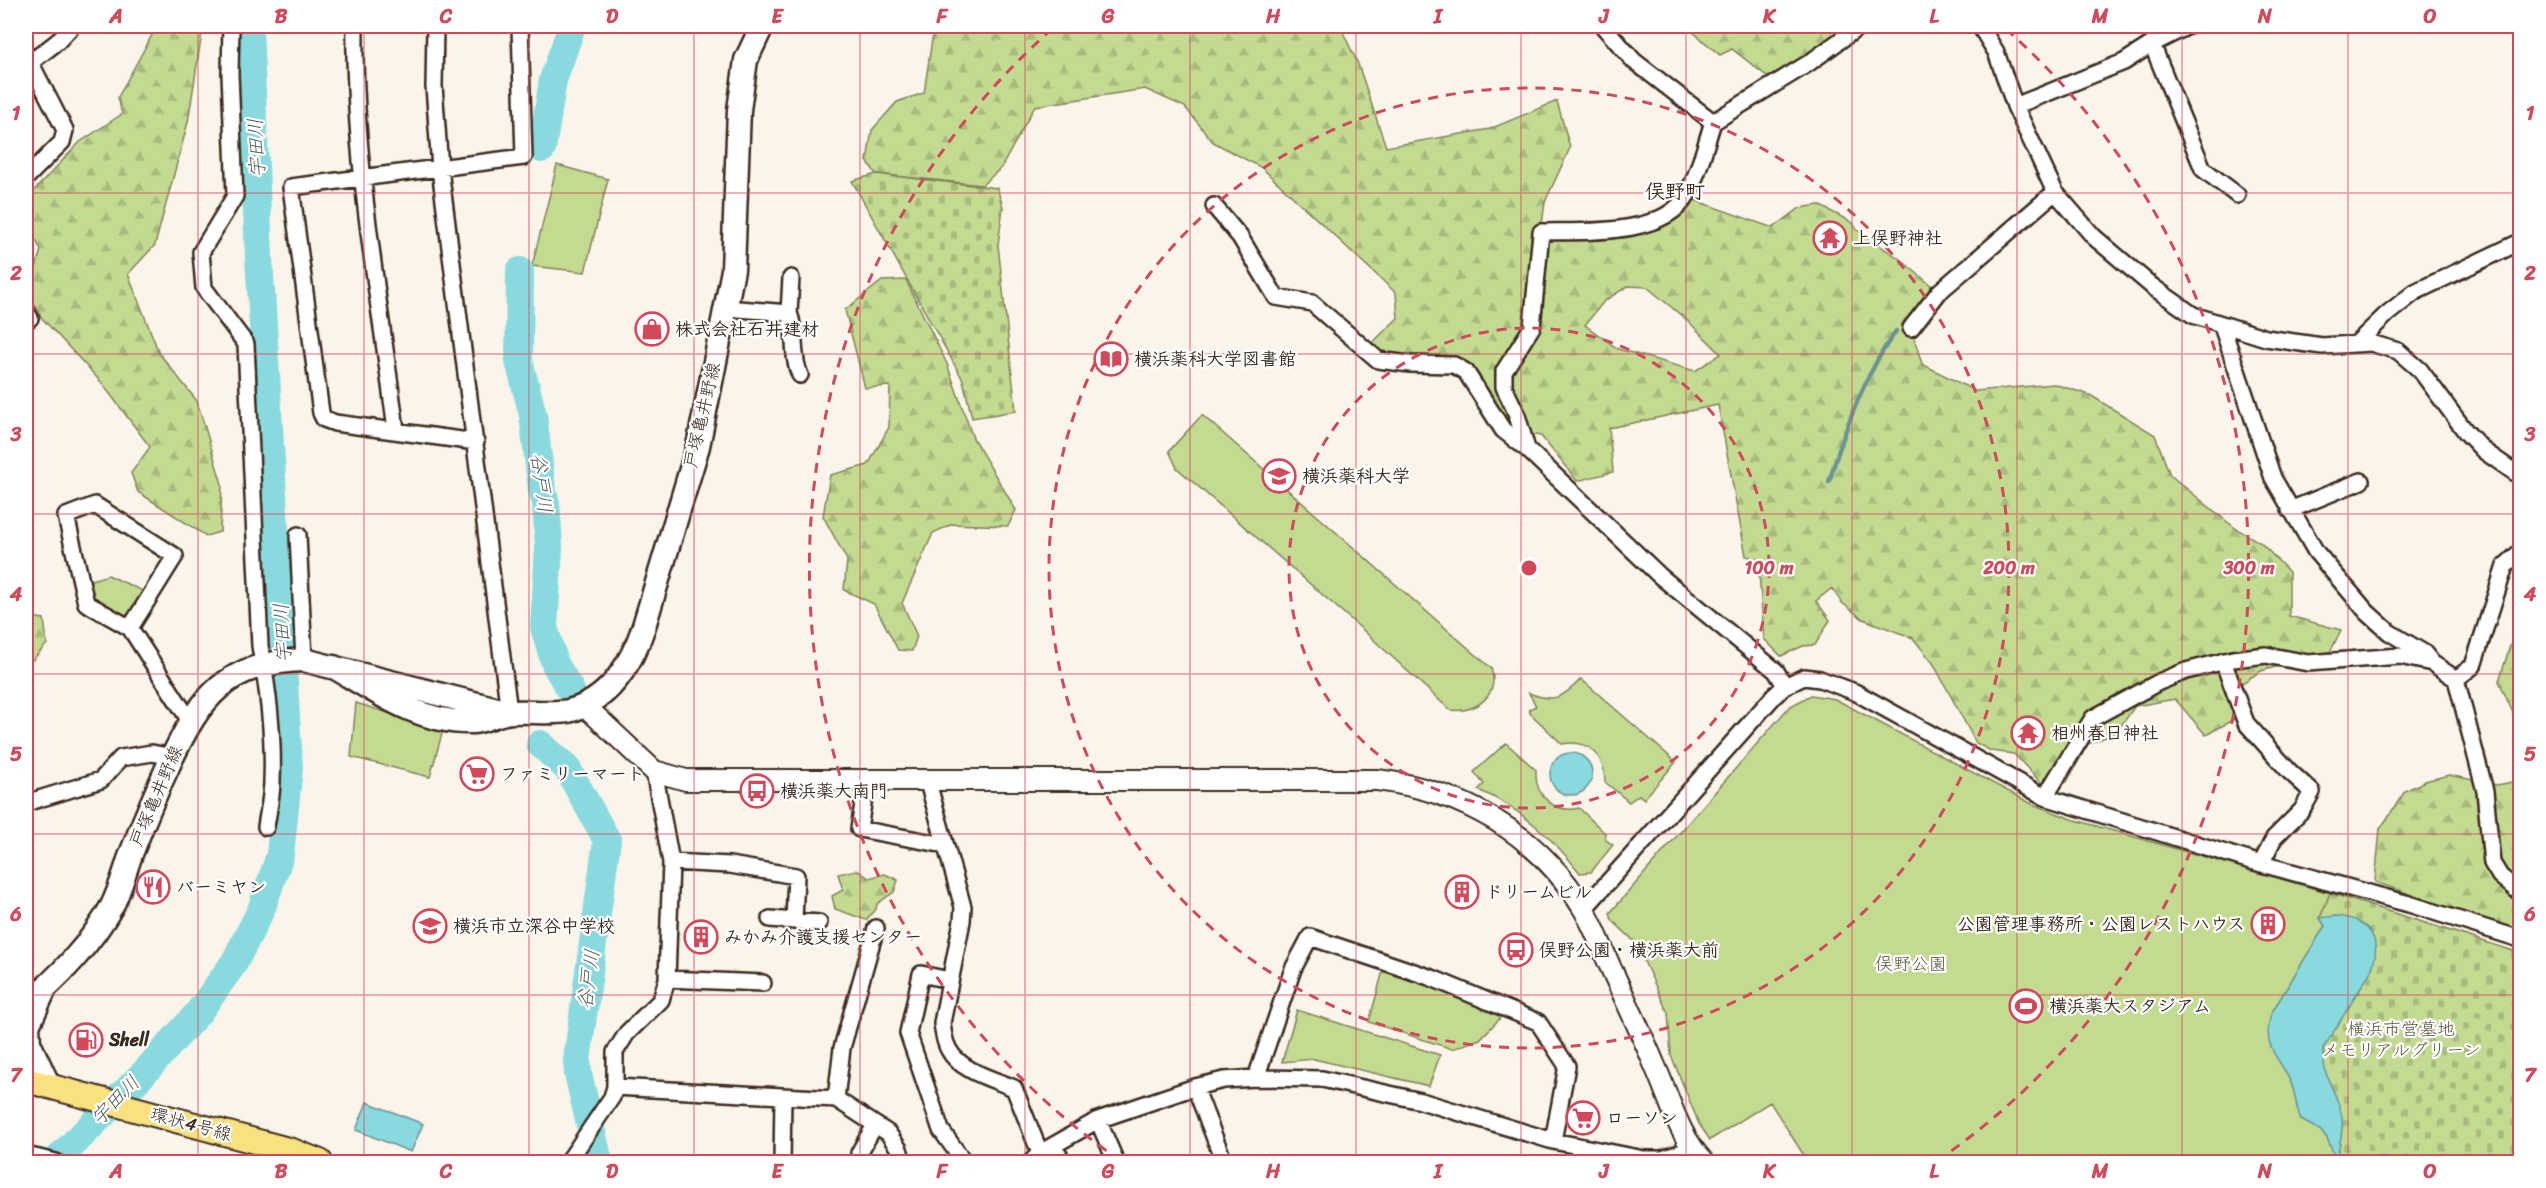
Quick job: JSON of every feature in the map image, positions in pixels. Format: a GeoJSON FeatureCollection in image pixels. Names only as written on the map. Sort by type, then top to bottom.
{"type":"FeatureCollection","features":[{"type":"Feature","properties":{"kind":"main road","name":"戸塚亀井野線"},"geometry":{"type":"LineString","coordinates":[[26,1004],[45,990],[89,941],[113,904],[158,786],[181,736],[201,705],[223,684],[243,671],[269,663],[301,660],[509,712],[566,711],[585,706],[606,690],[624,671],[637,648],[698,446],[733,270],[739,110],[746,60],[762,26]]}},
{"type":"Feature","properties":{"kind":"main road"},"geometry":{"type":"LineString","coordinates":[[37,1083],[28,1026],[45,990]]}},
{"type":"Feature","properties":{"kind":"main road","name":"環状4号線"},"geometry":{"type":"LineString","coordinates":[[37,1083],[292,1151],[320,1162]]}},
{"type":"Feature","properties":{"kind":"street"},"geometry":{"type":"LineString","coordinates":[[26,178],[62,142],[65,130],[28,58],[57,42],[72,26]]}},
{"type":"Feature","properties":{"kind":"street"},"geometry":{"type":"LineString","coordinates":[[231,26],[230,74],[236,196],[201,252],[204,288],[246,344],[255,578],[269,663],[273,750],[272,783],[266,827]]}},
{"type":"Feature","properties":{"kind":"street"},"geometry":{"type":"LineString","coordinates":[[355,26],[355,62],[363,178],[396,430]]}},
{"type":"Feature","properties":{"kind":"street"},"geometry":{"type":"LineString","coordinates":[[435,26],[434,86],[440,169],[509,712]]}},
{"type":"Feature","properties":{"kind":"street"},"geometry":{"type":"LineString","coordinates":[[476,442],[335,423],[324,419],[321,413],[291,188],[524,157],[520,26]]}},
{"type":"Feature","properties":{"kind":"street"},"geometry":{"type":"LineString","coordinates":[[1603,26],[1634,61],[1713,122]]}},
{"type":"Feature","properties":{"kind":"street"},"geometry":{"type":"LineString","coordinates":[[1527,449],[1516,412],[1504,387],[1504,371],[1532,327],[1541,232],[1608,230],[1639,226],[1666,216],[1686,197],[1713,122],[1809,63],[1860,26]]}},
{"type":"Feature","properties":{"kind":"street"},"geometry":{"type":"LineString","coordinates":[[1980,26],[1999,59],[2015,106],[2055,192],[2094,237],[2153,287],[2193,315],[2266,338],[2312,344],[2371,343],[2388,346],[2420,370],[2466,432],[2484,451],[2520,477]]}},
{"type":"Feature","properties":{"kind":"street"},"geometry":{"type":"LineString","coordinates":[[2015,106],[2124,62],[2151,44],[2188,26]]}},
{"type":"Feature","properties":{"kind":"street"},"geometry":{"type":"LineString","coordinates":[[2151,44],[2203,169],[2237,195]]}},
{"type":"Feature","properties":{"kind":"street"},"geometry":{"type":"LineString","coordinates":[[1911,328],[1939,292],[2055,192]]}},
{"type":"Feature","properties":{"kind":"street"},"geometry":{"type":"LineString","coordinates":[[1214,206],[1240,237],[1276,297],[1312,303],[1378,360],[1410,364],[1454,365],[1466,372],[1503,430],[1527,449],[1660,576],[1776,671],[1785,686]]}},
{"type":"Feature","properties":{"kind":"street"},"geometry":{"type":"LineString","coordinates":[[2356,345],[2387,314],[2415,292],[2520,242]]}},
{"type":"Feature","properties":{"kind":"street"},"geometry":{"type":"LineString","coordinates":[[790,278],[789,313],[796,366],[800,375]]}},
{"type":"Feature","properties":{"kind":"street"},"geometry":{"type":"LineString","coordinates":[[725,308],[789,313]]}},
{"type":"Feature","properties":{"kind":"street"},"geometry":{"type":"LineString","coordinates":[[26,311],[30,318],[26,321]]}},
{"type":"Feature","properties":{"kind":"street"},"geometry":{"type":"LineString","coordinates":[[2222,326],[2273,478],[2316,552],[2367,612],[2389,632],[2424,653],[2432,663],[2456,679],[2485,792],[2492,863],[2500,876],[2520,893]]}},
{"type":"Feature","properties":{"kind":"street"},"geometry":{"type":"LineString","coordinates":[[2290,510],[2361,482]]}},
{"type":"Feature","properties":{"kind":"street"},"geometry":{"type":"LineString","coordinates":[[130,628],[175,556],[95,505],[66,516],[86,603],[130,628],[190,721]]}},
{"type":"Feature","properties":{"kind":"street"},"geometry":{"type":"LineString","coordinates":[[298,535],[301,660]]}},
{"type":"Feature","properties":{"kind":"street"},"geometry":{"type":"LineString","coordinates":[[2456,679],[2473,666],[2505,566],[2520,552]]}},
{"type":"Feature","properties":{"kind":"street"},"geometry":{"type":"LineString","coordinates":[[2045,796],[2093,718],[2159,682],[2186,671],[2223,661],[2266,655],[2308,663],[2400,657],[2432,663]]}},
{"type":"Feature","properties":{"kind":"street"},"geometry":{"type":"LineString","coordinates":[[2223,661],[2246,723],[2289,771],[2312,792],[2302,810],[2274,838],[2261,864]]}},
{"type":"Feature","properties":{"kind":"street"},"geometry":{"type":"LineString","coordinates":[[1584,909],[1774,696],[1785,686],[1804,677],[1820,678],[1855,692],[2045,796],[2261,864],[2409,904],[2520,939]]}},
{"type":"Feature","properties":{"kind":"street"},"geometry":{"type":"LineString","coordinates":[[585,706],[654,771],[686,780],[1377,780],[1417,786],[1471,806],[1512,830],[1556,870],[1584,909],[1698,1156],[1644,1159],[1553,1141],[1421,1101],[1322,1079],[1256,1078],[1224,1080],[1195,1087],[1098,1120],[1041,1154]]}},
{"type":"Feature","properties":{"kind":"street"},"geometry":{"type":"LineString","coordinates":[[26,803],[101,780],[121,758],[152,753],[172,758]]}},
{"type":"Feature","properties":{"kind":"street"},"geometry":{"type":"LineString","coordinates":[[568,1162],[601,1113],[615,1087],[615,1052],[627,1033],[661,1000],[667,979],[671,862],[654,771]]}},
{"type":"Feature","properties":{"kind":"street"},"geometry":{"type":"LineString","coordinates":[[867,779],[859,829],[945,845]]}},
{"type":"Feature","properties":{"kind":"street"},"geometry":{"type":"LineString","coordinates":[[927,779],[963,907],[942,1023],[949,1051],[961,1064],[1014,1088],[1041,1154],[1064,1162]]}},
{"type":"Feature","properties":{"kind":"street"},"geometry":{"type":"LineString","coordinates":[[671,862],[730,865],[796,876],[794,920]]}},
{"type":"Feature","properties":{"kind":"street"},"geometry":{"type":"LineString","coordinates":[[770,919],[819,923]]}},
{"type":"Feature","properties":{"kind":"street"},"geometry":{"type":"LineString","coordinates":[[836,1099],[842,1048],[876,928]]}},
{"type":"Feature","properties":{"kind":"street"},"geometry":{"type":"LineString","coordinates":[[1256,1078],[1293,969],[1310,937],[1432,978],[1538,1022],[1567,1066],[1553,1141]]}},
{"type":"Feature","properties":{"kind":"street"},"geometry":{"type":"LineString","coordinates":[[949,980],[921,974],[908,1033],[941,1130],[964,1162]]}},
{"type":"Feature","properties":{"kind":"street"},"geometry":{"type":"LineString","coordinates":[[667,979],[763,982]]}},
{"type":"Feature","properties":{"kind":"street"},"geometry":{"type":"LineString","coordinates":[[615,1087],[836,1099],[888,1133],[899,1149],[903,1162]]}},
{"type":"Feature","properties":{"kind":"street"},"geometry":{"type":"LineString","coordinates":[[1195,1087],[1224,1162]]}},
{"type":"Feature","properties":{"kind":"street"},"geometry":{"type":"LineString","coordinates":[[782,1162],[783,1097]]}},
{"type":"Feature","properties":{"kind":"street"},"geometry":{"type":"LineString","coordinates":[[1098,1120],[1116,1162]]}},
{"type":"Feature","properties":{"kind":"street"},"geometry":{"type":"LineString","coordinates":[[859,1162],[859,1153],[875,1125]]}},
{"type":"Feature","properties":{"kind":"street"},"geometry":{"type":"LineString","coordinates":[[26,1155],[50,1161]]}},
{"type":"Feature","properties":{"kind":"green space"},"geometry":{"type":"Polygon","coordinates":[[[149,26],[203,26],[188,122],[155,245],[128,274],[159,353],[197,401],[222,484],[220,532],[206,536],[138,492],[131,473],[150,447],[101,382],[41,317],[29,293],[41,250],[26,221],[26,199],[80,142],[122,114],[118,97],[152,35],[149,26]]]}},
{"type":"Feature","properties":{"kind":"green space"},"geometry":{"type":"Polygon","coordinates":[[[934,26],[1340,26],[1358,64],[1386,147],[1490,129],[1557,101],[1570,148],[1545,202],[1541,232],[1639,226],[1686,197],[1773,228],[1800,208],[1819,205],[1853,223],[1857,230],[1900,259],[1939,292],[1911,328],[1922,364],[1975,391],[2054,384],[2090,395],[2155,435],[2170,475],[2235,528],[2261,543],[2289,572],[2289,616],[2341,630],[2330,652],[2261,671],[2231,690],[2236,718],[2206,735],[2175,699],[2135,706],[2116,733],[2088,744],[2067,782],[2048,790],[2014,754],[1991,751],[1976,743],[1933,663],[1913,638],[1863,619],[1841,602],[1832,588],[1816,601],[1830,620],[1815,645],[1803,646],[1781,656],[1764,639],[1758,559],[1746,556],[1718,405],[1609,428],[1613,472],[1577,481],[1541,436],[1503,430],[1466,372],[1410,364],[1366,349],[1398,318],[1396,293],[1262,168],[1213,142],[1185,107],[1145,89],[1035,106],[1001,168],[982,185],[876,174],[867,161],[872,130],[897,102],[924,93],[934,26]],[[1628,286],[1604,301],[1585,325],[1618,349],[1695,371],[1721,354],[1688,321],[1647,287],[1628,286]]]}},
{"type":"Feature","properties":{"kind":"green space"},"geometry":{"type":"Polygon","coordinates":[[[1686,26],[1860,26],[1777,84],[1732,49],[1720,55],[1686,26]]]}},
{"type":"Feature","properties":{"kind":"green space"},"geometry":{"type":"Polygon","coordinates":[[[557,165],[608,179],[585,272],[532,266],[557,165]]]}},
{"type":"Feature","properties":{"kind":"green space"},"geometry":{"type":"Polygon","coordinates":[[[876,174],[997,188],[1003,207],[998,245],[1016,411],[972,418],[963,380],[852,181],[876,174]]]}},
{"type":"Feature","properties":{"kind":"green space"},"geometry":{"type":"Polygon","coordinates":[[[906,280],[947,364],[973,438],[1016,510],[1008,526],[952,524],[933,533],[902,603],[917,636],[912,651],[898,650],[874,604],[844,590],[847,560],[823,516],[830,475],[868,465],[889,427],[890,386],[865,388],[845,310],[882,281],[906,280]]]}},
{"type":"Feature","properties":{"kind":"green space"},"geometry":{"type":"Polygon","coordinates":[[[1202,415],[1491,668],[1492,687],[1484,701],[1469,709],[1450,710],[1364,631],[1177,468],[1169,451],[1202,415]]]}},
{"type":"Feature","properties":{"kind":"green space"},"geometry":{"type":"Polygon","coordinates":[[[108,575],[145,592],[130,619],[91,596],[88,581],[108,575]]]}},
{"type":"Feature","properties":{"kind":"green space"},"geometry":{"type":"Polygon","coordinates":[[[26,616],[44,619],[47,644],[26,667],[26,616]]]}},
{"type":"Feature","properties":{"kind":"green space"},"geometry":{"type":"Polygon","coordinates":[[[2520,624],[2520,745],[2513,713],[2499,681],[2516,627],[2520,624]]]}},
{"type":"Feature","properties":{"kind":"green space"},"geometry":{"type":"Polygon","coordinates":[[[1581,679],[1676,762],[1644,799],[1639,795],[1629,802],[1605,782],[1602,764],[1594,751],[1580,744],[1562,744],[1530,713],[1529,709],[1536,706],[1529,693],[1545,698],[1558,697],[1569,691],[1581,679]]]}},
{"type":"Feature","properties":{"kind":"green space","name":"俣野公園"},"geometry":{"type":"Polygon","coordinates":[[[1811,695],[1835,699],[2032,804],[2072,819],[2330,893],[2520,953],[2520,1162],[1813,1162],[1803,1154],[1770,1102],[1710,1140],[1699,1124],[1671,1055],[1668,1013],[1635,942],[1612,920],[1610,913],[1789,707],[1811,695]]]}},
{"type":"Feature","properties":{"kind":"green space"},"geometry":{"type":"Polygon","coordinates":[[[356,703],[443,730],[430,777],[351,757],[356,703]]]}},
{"type":"Feature","properties":{"kind":"green space"},"geometry":{"type":"Polygon","coordinates":[[[1506,743],[1536,770],[1538,787],[1547,801],[1561,808],[1579,808],[1605,833],[1606,840],[1613,845],[1591,872],[1580,873],[1547,836],[1521,814],[1478,790],[1484,784],[1474,772],[1506,743]]]}},
{"type":"Feature","properties":{"kind":"green space"},"geometry":{"type":"Polygon","coordinates":[[[2520,772],[2520,932],[2375,882],[2380,829],[2405,791],[2425,781],[2449,775],[2497,785],[2517,781],[2520,772]]]}},
{"type":"Feature","properties":{"kind":"green space"},"geometry":{"type":"Polygon","coordinates":[[[857,870],[869,878],[885,874],[898,880],[894,892],[877,904],[876,909],[866,920],[835,909],[832,896],[843,890],[838,874],[857,870]]]}},
{"type":"Feature","properties":{"kind":"green space","name":"横浜市営墓地 メモリアルグリーン"},"geometry":{"type":"Polygon","coordinates":[[[2330,893],[2520,953],[2520,1162],[2337,1162],[2327,1138],[2320,1130],[2301,1120],[2292,1085],[2270,1043],[2269,1024],[2272,1012],[2325,926],[2320,918],[2330,893]]]}},
{"type":"Feature","properties":{"kind":"green space"},"geometry":{"type":"Polygon","coordinates":[[[1384,967],[1503,1015],[1480,1039],[1452,1049],[1369,1022],[1384,967]]]}},
{"type":"Feature","properties":{"kind":"green space"},"geometry":{"type":"Polygon","coordinates":[[[1297,1010],[1440,1055],[1429,1086],[1314,1059],[1282,1062],[1297,1010]]]}},
{"type":"Feature","properties":{"kind":"water"},"geometry":{"type":"Polygon","coordinates":[[[1571,753],[1579,754],[1586,759],[1591,766],[1591,782],[1586,789],[1579,794],[1571,795],[1563,794],[1556,789],[1551,782],[1550,774],[1551,766],[1556,759],[1563,754],[1571,753]]]}},
{"type":"Feature","properties":{"kind":"water"},"geometry":{"type":"Polygon","coordinates":[[[2336,916],[2358,921],[2365,926],[2371,933],[2375,949],[2371,971],[2323,1049],[2325,1069],[2342,1118],[2342,1134],[2336,1160],[2327,1138],[2320,1130],[2301,1120],[2292,1085],[2273,1051],[2268,1035],[2272,1012],[2325,926],[2320,918],[2336,916]]]}},
{"type":"Feature","properties":{"kind":"water"},"geometry":{"type":"Polygon","coordinates":[[[367,1102],[423,1124],[411,1152],[356,1130],[367,1102]]]}},
{"type":"Feature","properties":{"kind":"waterway","name":"宇田川"},"geometry":{"type":"LineString","coordinates":[[55,1162],[144,1073],[198,1013],[234,963],[261,910],[280,855],[289,768],[259,257],[249,26]]}},
{"type":"Feature","properties":{"kind":"waterway","name":"谷戸川"},"geometry":{"type":"LineString","coordinates":[[542,149],[553,80],[572,26]]}},
{"type":"Feature","properties":{"kind":"waterway","name":"谷戸川"},"geometry":{"type":"LineString","coordinates":[[520,271],[519,361],[533,415],[542,490],[546,503],[549,547],[544,627],[555,664],[571,691]]}},
{"type":"Feature","properties":{"kind":"waterway"},"geometry":{"type":"LineString","coordinates":[[1829,482],[1856,404],[1874,366],[1896,331]]}},
{"type":"Feature","properties":{"kind":"waterway","name":"谷戸川"},"geometry":{"type":"LineString","coordinates":[[540,744],[567,768],[607,840],[577,1060],[578,1074],[599,1162]]}},
{"type":"Feature","properties":{"kind":"place","name":"上俣野神社"},"geometry":{"type":"Point","coordinates":[1830,238]}},
{"type":"Feature","properties":{"kind":"place","name":"株式会社石井建材"},"geometry":{"type":"Point","coordinates":[652,329]}},
{"type":"Feature","properties":{"kind":"place","name":"横浜薬科大学図書館"},"geometry":{"type":"Point","coordinates":[1111,359]}},
{"type":"Feature","properties":{"kind":"place","name":"横浜薬科大学"},"geometry":{"type":"Point","coordinates":[1279,476]}},
{"type":"Feature","properties":{"kind":"place","name":"相州春日神社"},"geometry":{"type":"Point","coordinates":[2028,733]}},
{"type":"Feature","properties":{"kind":"place","name":"ファミリーマート"},"geometry":{"type":"Point","coordinates":[477,774]}},
{"type":"Feature","properties":{"kind":"place","name":"横浜薬大南門"},"geometry":{"type":"Point","coordinates":[757,791]}},
{"type":"Feature","properties":{"kind":"place","name":"バーミヤン"},"geometry":{"type":"Point","coordinates":[153,887]}},
{"type":"Feature","properties":{"kind":"place","name":"ドリームビル"},"geometry":{"type":"Point","coordinates":[1462,892]}},
{"type":"Feature","properties":{"kind":"place","name":"公園管理事務所・公園レストハウス"},"geometry":{"type":"Point","coordinates":[2268,924]}},
{"type":"Feature","properties":{"kind":"place","name":"横浜市立深谷中学校"},"geometry":{"type":"Point","coordinates":[430,926]}},
{"type":"Feature","properties":{"kind":"place","name":"みかみ介護支援センター"},"geometry":{"type":"Point","coordinates":[701,937]}},
{"type":"Feature","properties":{"kind":"place","name":"俣野公園・横浜薬大前"},"geometry":{"type":"Point","coordinates":[1516,950]}},
{"type":"Feature","properties":{"kind":"place","name":"横浜薬大スタジアム"},"geometry":{"type":"Point","coordinates":[2026,1006]}},
{"type":"Feature","properties":{"kind":"place","name":"Shell"},"geometry":{"type":"Point","coordinates":[86,1040]}},
{"type":"Feature","properties":{"kind":"place","name":"ローソン"},"geometry":{"type":"Point","coordinates":[1583,1118]}},
{"type":"Feature","properties":{"kind":"district","name":"俣野町"},"geometry":{"type":"Point","coordinates":[1675,191]}}]}
